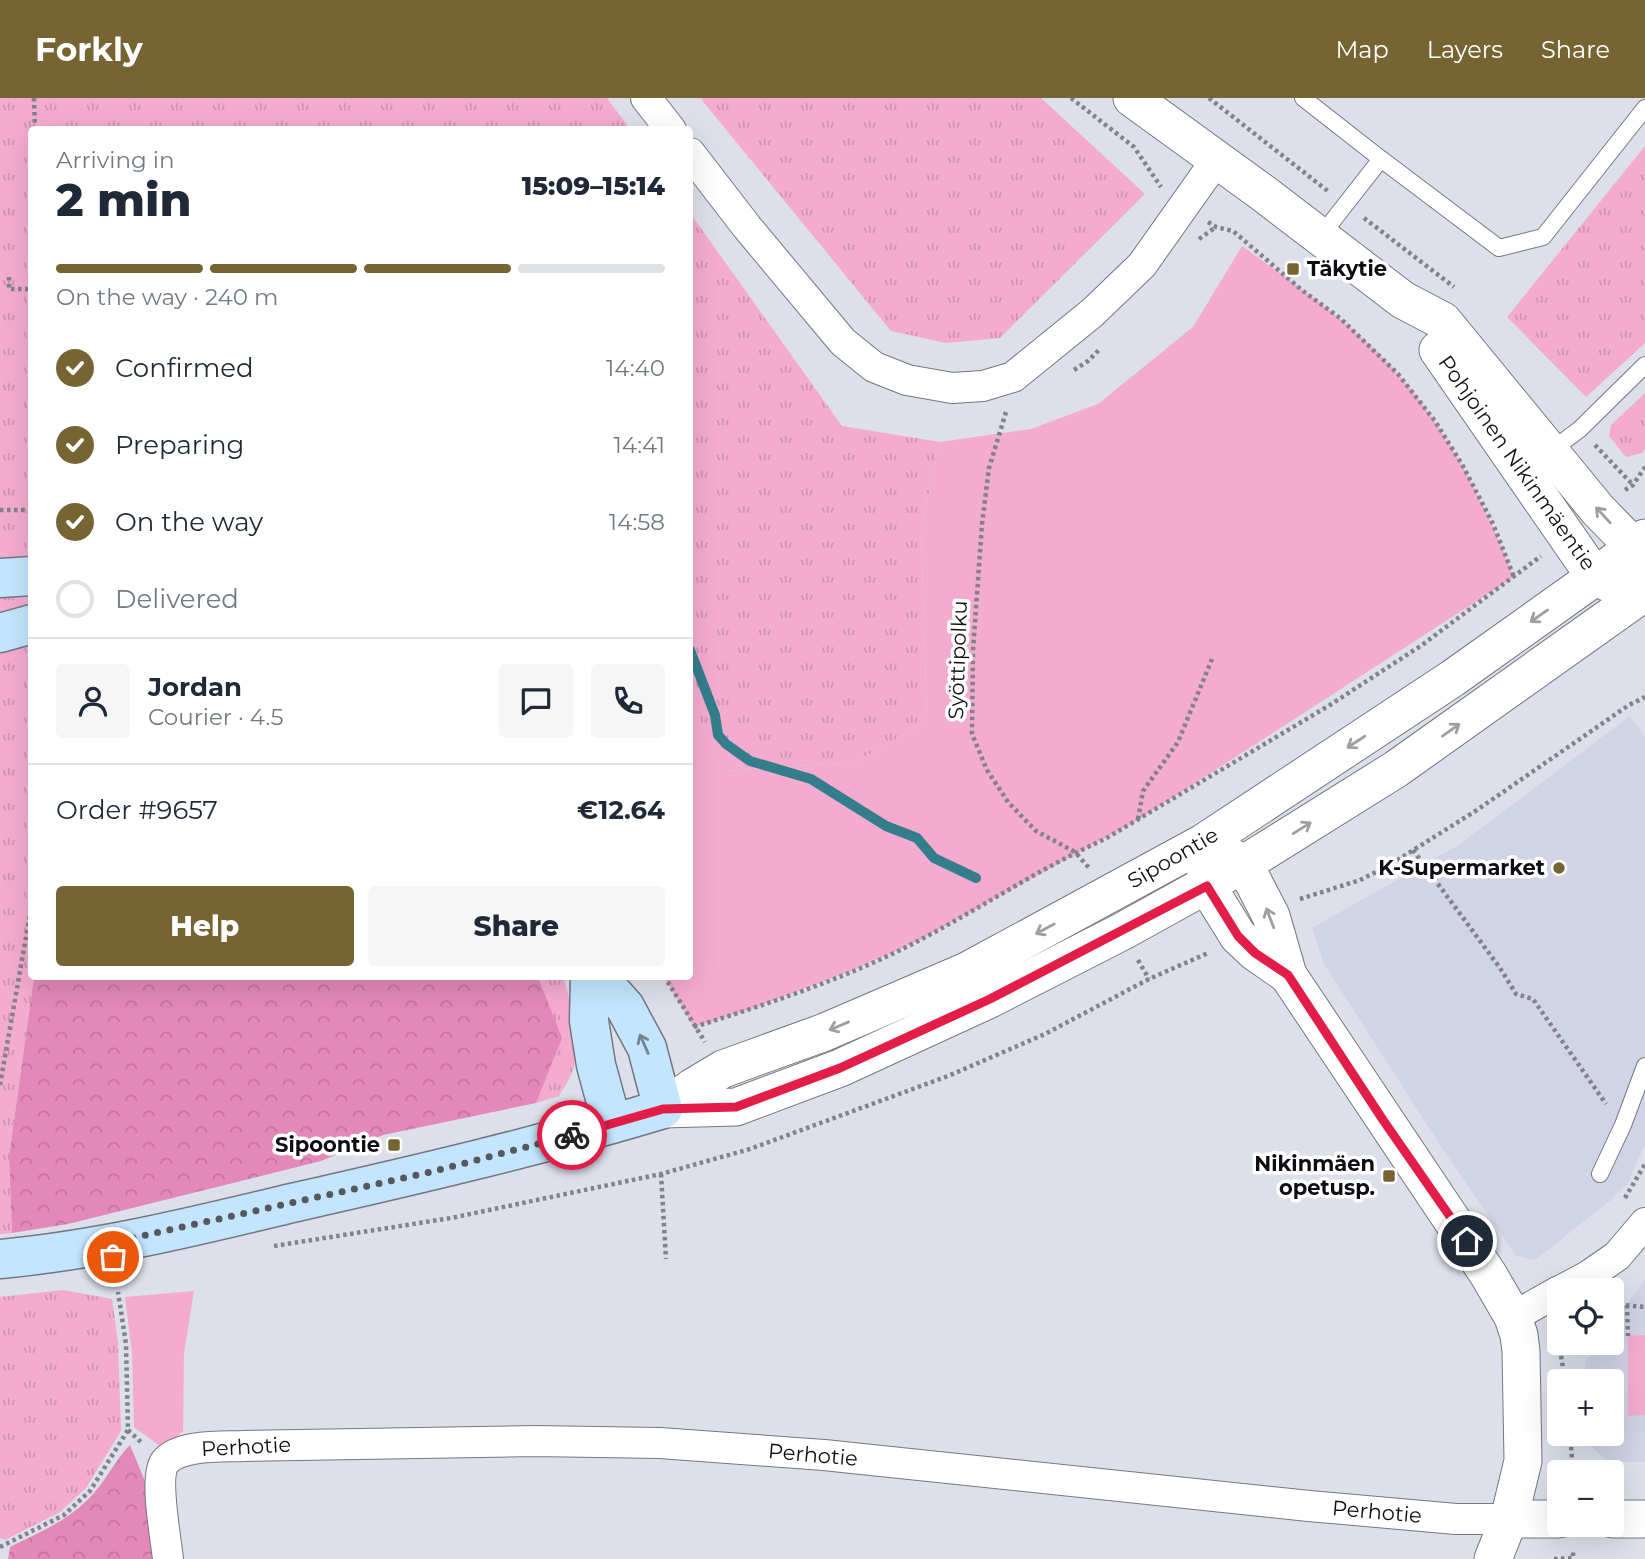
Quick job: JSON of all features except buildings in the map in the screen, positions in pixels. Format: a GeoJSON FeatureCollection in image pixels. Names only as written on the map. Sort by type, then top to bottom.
{"type":"FeatureCollection","features":[{"type":"Feature","properties":{"kind":"main road"},"geometry":{"type":"LineString","coordinates":[[0,578],[28,576]]}},
{"type":"Feature","properties":{"kind":"main road"},"geometry":{"type":"LineString","coordinates":[[0,633],[28,625]]}},
{"type":"Feature","properties":{"kind":"main road"},"geometry":{"type":"LineString","coordinates":[[590,980],[589,1021],[596,1065],[612,1124]]}},
{"type":"Feature","properties":{"kind":"main road"},"geometry":{"type":"LineString","coordinates":[[601,980],[625,1007],[647,1048],[663,1109]]}},
{"type":"Feature","properties":{"kind":"main road","name":"Sipoontie"},"geometry":{"type":"LineString","coordinates":[[0,1259],[44,1255],[113,1257],[663,1109]]}},
{"type":"Feature","properties":{"kind":"street"},"geometry":{"type":"LineString","coordinates":[[646,98],[668,126]]}},
{"type":"Feature","properties":{"kind":"street","name":"Pohjoinen Nikinmäentie"},"geometry":{"type":"LineString","coordinates":[[1132,98],[1404,300],[1443,321],[1537,462],[1595,577],[1643,594]]}},
{"type":"Feature","properties":{"kind":"street"},"geometry":{"type":"LineString","coordinates":[[693,157],[747,228],[843,342],[874,367],[907,380],[952,388],[983,386],[1013,377],[1092,313],[1142,265],[1171,199],[1217,159]]}},
{"type":"Feature","properties":{"kind":"street","name":"Pohjoinen Nikinmäentie"},"geometry":{"type":"LineString","coordinates":[[1537,462],[1639,542]]}},
{"type":"Feature","properties":{"kind":"street"},"geometry":{"type":"LineString","coordinates":[[1639,542],[1643,594]]}},
{"type":"Feature","properties":{"kind":"street","name":"Sipoontie"},"geometry":{"type":"LineString","coordinates":[[663,1109],[723,1069],[825,1032],[967,971],[1203,843],[1453,678],[1595,577],[1639,542]]}},
{"type":"Feature","properties":{"kind":"street","name":"Sipoontie"},"geometry":{"type":"LineString","coordinates":[[663,1109],[736,1107],[840,1068],[990,999],[1207,886],[1396,769],[1643,594]]}},
{"type":"Feature","properties":{"kind":"street"},"geometry":{"type":"LineString","coordinates":[[1203,843],[1244,864],[1271,916],[1288,975],[1383,1120],[1457,1225],[1513,1317],[1521,1351],[1523,1461],[1509,1519],[1493,1559]]}},
{"type":"Feature","properties":{"kind":"street"},"geometry":{"type":"LineString","coordinates":[[1203,843],[1207,886],[1238,936],[1255,953],[1288,975]]}},
{"type":"Feature","properties":{"kind":"street"},"geometry":{"type":"LineString","coordinates":[[1584,1278],[1617,1255],[1645,1223]]}},
{"type":"Feature","properties":{"kind":"street"},"geometry":{"type":"LineString","coordinates":[[1513,1317],[1547,1299]]}},
{"type":"Feature","properties":{"kind":"street","name":"Perhotie"},"geometry":{"type":"LineString","coordinates":[[168,1559],[160,1481],[164,1463],[175,1454],[200,1447],[534,1441],[660,1443],[824,1455],[1322,1508],[1456,1519],[1547,1518]]}},
{"type":"Feature","properties":{"kind":"street"},"geometry":{"type":"LineString","coordinates":[[1624,1519],[1645,1519]]}},
{"type":"Feature","properties":{"kind":"lane"},"geometry":{"type":"LineString","coordinates":[[1303,98],[1499,248],[1542,237],[1645,108]]}},
{"type":"Feature","properties":{"kind":"lane"},"geometry":{"type":"LineString","coordinates":[[1321,237],[1381,159]]}},
{"type":"Feature","properties":{"kind":"lane"},"geometry":{"type":"LineString","coordinates":[[1537,462],[1580,429],[1645,365]]}},
{"type":"Feature","properties":{"kind":"lane"},"geometry":{"type":"LineString","coordinates":[[1600,1174],[1623,1125],[1645,1066]]}},
{"type":"Feature","properties":{"kind":"path"},"geometry":{"type":"LineString","coordinates":[[34,98],[34,126]]}},
{"type":"Feature","properties":{"kind":"path"},"geometry":{"type":"LineString","coordinates":[[666,980],[694,1027],[757,1007],[916,942],[1075,852],[1138,820],[1329,705],[1410,653],[1514,577],[1493,524],[1463,466],[1435,421],[1398,374],[1340,318],[1303,291],[1233,230],[1216,228],[1171,199],[1159,186],[1134,147],[1071,98]]}},
{"type":"Feature","properties":{"kind":"path"},"geometry":{"type":"LineString","coordinates":[[1159,186],[1171,199]]}},
{"type":"Feature","properties":{"kind":"path"},"geometry":{"type":"LineString","coordinates":[[9,277],[9,289],[28,289]]}},
{"type":"Feature","properties":{"kind":"path","name":"Syöttipolku"},"geometry":{"type":"LineString","coordinates":[[1006,412],[989,468],[982,524],[972,650],[971,734],[987,770],[1008,802],[1036,831],[1075,852],[1086,863]]}},
{"type":"Feature","properties":{"kind":"path"},"geometry":{"type":"LineString","coordinates":[[1633,485],[1645,467]]}},
{"type":"Feature","properties":{"kind":"path"},"geometry":{"type":"LineString","coordinates":[[0,510],[28,510]]}},
{"type":"Feature","properties":{"kind":"path"},"geometry":{"type":"LineString","coordinates":[[1138,820],[1143,791],[1178,742],[1212,659]]}},
{"type":"Feature","properties":{"kind":"path"},"geometry":{"type":"LineString","coordinates":[[1291,903],[1360,880],[1388,866],[1477,810],[1645,696]]}},
{"type":"Feature","properties":{"kind":"path"},"geometry":{"type":"LineString","coordinates":[[1412,850],[1500,968],[1516,994],[1533,999],[1613,1113]]}},
{"type":"Feature","properties":{"kind":"path"},"geometry":{"type":"LineString","coordinates":[[0,1085],[28,926]]}},
{"type":"Feature","properties":{"kind":"path"},"geometry":{"type":"LineString","coordinates":[[263,1248],[451,1219],[660,1174],[751,1149],[948,1076],[1045,1034],[1149,979],[1217,949]]}},
{"type":"Feature","properties":{"kind":"path"},"geometry":{"type":"LineString","coordinates":[[1630,1191],[1645,1164]]}},
{"type":"Feature","properties":{"kind":"path"},"geometry":{"type":"LineString","coordinates":[[660,1174],[666,1259]]}},
{"type":"Feature","properties":{"kind":"path"},"geometry":{"type":"LineString","coordinates":[[0,1547],[64,1515],[90,1491],[128,1430],[126,1344],[113,1257]]}},
{"type":"Feature","properties":{"kind":"path"},"geometry":{"type":"LineString","coordinates":[[1624,1305],[1645,1307]]}},
{"type":"Feature","properties":{"kind":"path"},"geometry":{"type":"LineString","coordinates":[[1627,1305],[1628,1336]]}},
{"type":"Feature","properties":{"kind":"path"},"geometry":{"type":"LineString","coordinates":[[1554,1559],[1573,1558]]}},
{"type":"Feature","properties":{"kind":"shaded area"},"geometry":{"type":"Polygon","coordinates":[[[1630,716],[1645,737],[1645,1144],[1628,1183],[1612,1199],[1535,1260],[1516,1256],[1442,1148],[1324,964],[1312,928],[1457,846],[1630,716]]]}},
{"type":"Feature","properties":{"kind":"shaded area"},"geometry":{"type":"Polygon","coordinates":[[[1645,1279],[1645,1462],[1607,1460],[1590,1446],[1624,1446],[1624,1369],[1585,1369],[1585,1362],[1590,1355],[1624,1355],[1624,1308],[1645,1279]]]}},
{"type":"Feature","properties":{"kind":"green space"},"geometry":{"type":"Polygon","coordinates":[[[0,98],[607,98],[628,126],[28,126],[28,980],[34,980],[9,1157],[12,1233],[0,1234],[0,98]]]}},
{"type":"Feature","properties":{"kind":"green space"},"geometry":{"type":"Polygon","coordinates":[[[1041,98],[1145,194],[1000,338],[946,343],[891,331],[701,99],[1041,98]]]}},
{"type":"Feature","properties":{"kind":"green space"},"geometry":{"type":"Polygon","coordinates":[[[1645,146],[1645,343],[1586,397],[1507,317],[1645,146]]]}},
{"type":"Feature","properties":{"kind":"green space"},"geometry":{"type":"Polygon","coordinates":[[[693,217],[842,426],[940,442],[921,529],[927,721],[856,762],[724,771],[693,708],[693,217]]]}},
{"type":"Feature","properties":{"kind":"green space"},"geometry":{"type":"Polygon","coordinates":[[[1242,246],[1303,290],[1363,338],[1417,396],[1450,445],[1479,497],[1514,577],[1138,820],[916,942],[757,1007],[694,1027],[666,980],[693,980],[693,708],[725,771],[856,762],[927,721],[921,529],[940,442],[1031,429],[1098,404],[1193,327],[1242,246]]]}},
{"type":"Feature","properties":{"kind":"green space"},"geometry":{"type":"Polygon","coordinates":[[[1645,393],[1645,449],[1642,453],[1626,457],[1609,436],[1611,425],[1645,393]]]}},
{"type":"Feature","properties":{"kind":"green space"},"geometry":{"type":"Polygon","coordinates":[[[34,980],[539,980],[562,1038],[536,1103],[383,1135],[321,1161],[68,1224],[12,1233],[9,1157],[34,980]]]}},
{"type":"Feature","properties":{"kind":"green space"},"geometry":{"type":"Polygon","coordinates":[[[539,980],[564,980],[573,1018],[576,1051],[573,1070],[559,1096],[536,1103],[561,1038],[539,980]]]}},
{"type":"Feature","properties":{"kind":"green space"},"geometry":{"type":"Polygon","coordinates":[[[63,1290],[112,1299],[118,1342],[121,1431],[86,1488],[60,1512],[5,1540],[0,1538],[0,1297],[63,1290]]]}},
{"type":"Feature","properties":{"kind":"green space"},"geometry":{"type":"Polygon","coordinates":[[[194,1291],[184,1353],[183,1431],[164,1449],[134,1427],[132,1353],[125,1297],[194,1291]]]}},
{"type":"Feature","properties":{"kind":"green space"},"geometry":{"type":"Polygon","coordinates":[[[1645,1335],[1645,1415],[1628,1416],[1628,1336],[1645,1335]]]}},
{"type":"Feature","properties":{"kind":"green space"},"geometry":{"type":"Polygon","coordinates":[[[130,1445],[149,1491],[154,1559],[8,1559],[10,1547],[54,1525],[84,1503],[130,1445]]]}},
{"type":"Feature","properties":{"kind":"waterway"},"geometry":{"type":"LineString","coordinates":[[693,658],[715,715],[718,735],[726,744],[750,761],[811,779],[886,826],[917,838],[934,858],[976,878]]}},
{"type":"Feature","properties":{"kind":"way so far"},"geometry":{"type":"LineString","coordinates":[[113,1257],[110,1243],[431,1172],[572,1135]]}},
{"type":"Feature","properties":{"kind":"place","name":"Täkytie"},"geometry":{"type":"Point","coordinates":[1293,269]}},
{"type":"Feature","properties":{"kind":"place","name":"K-Supermarket"},"geometry":{"type":"Point","coordinates":[1559,868]}},
{"type":"Feature","properties":{"kind":"place","name":"Sipoontie"},"geometry":{"type":"Point","coordinates":[394,1145]}},
{"type":"Feature","properties":{"kind":"place","name":"Nikinmäen opetusp."},"geometry":{"type":"Point","coordinates":[1389,1176]}},
{"type":"Feature","properties":{"kind":"route"},"geometry":{"type":"LineString","coordinates":[[572,1135],[663,1109],[736,1107],[840,1068],[990,999],[1207,886],[1238,936],[1255,953],[1288,975],[1383,1120],[1467,1241]]}}]}
